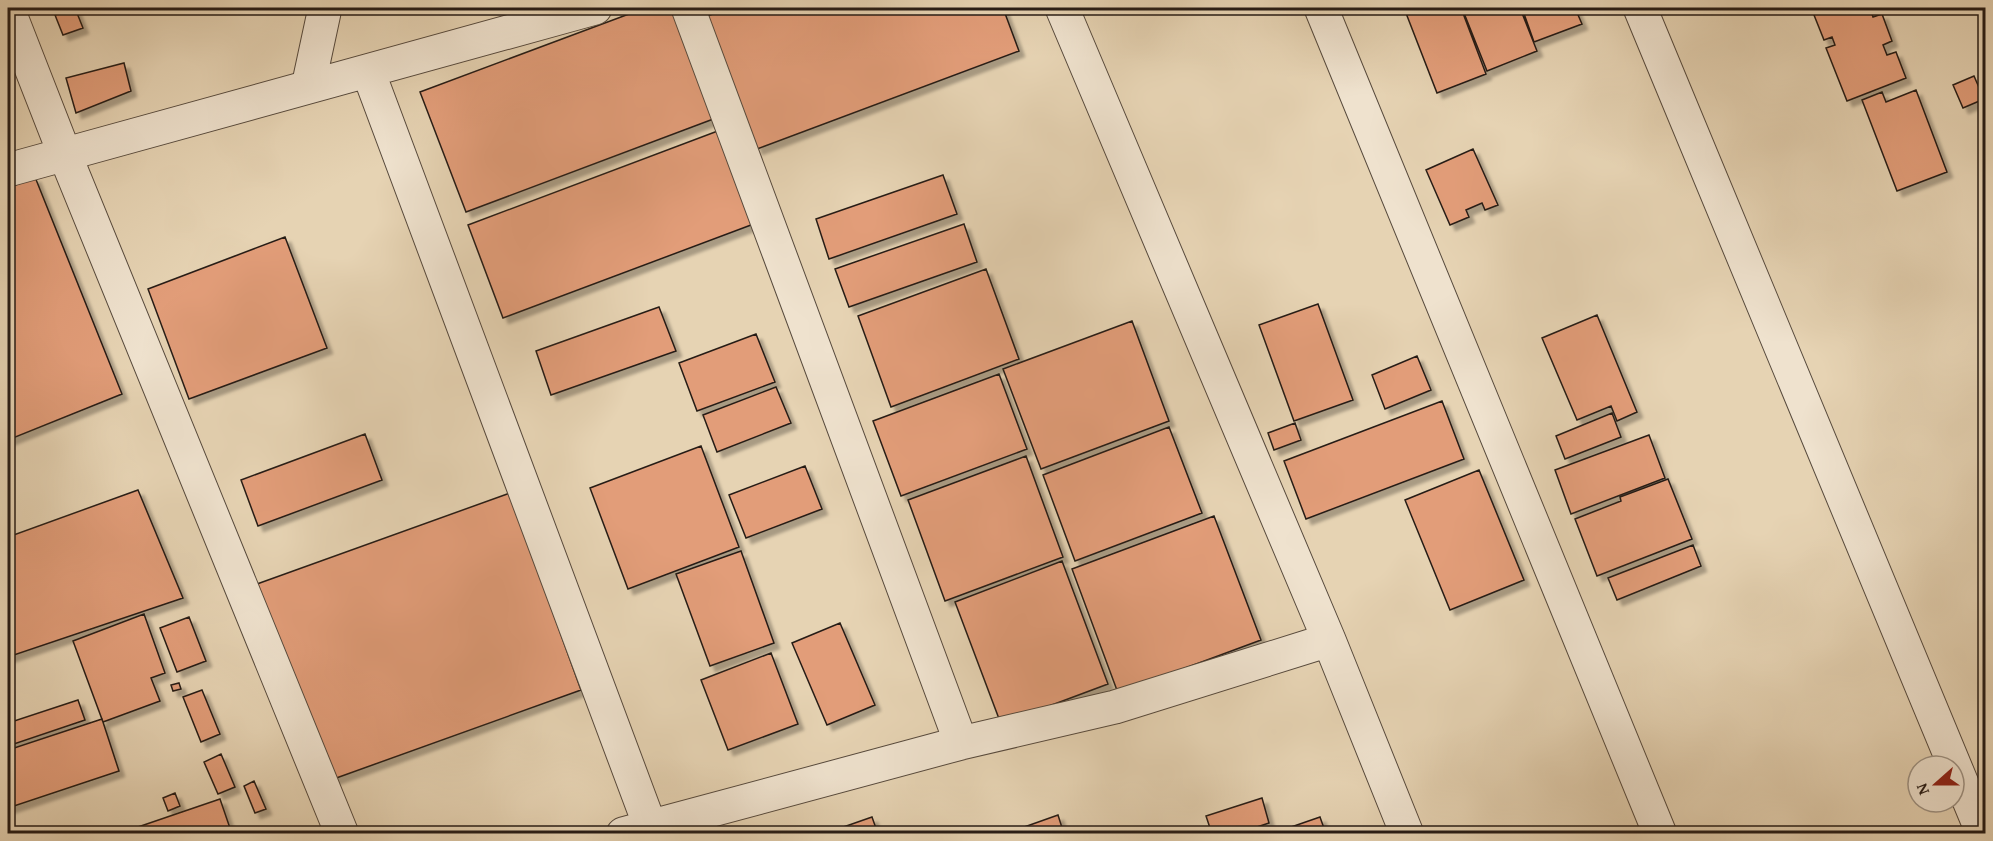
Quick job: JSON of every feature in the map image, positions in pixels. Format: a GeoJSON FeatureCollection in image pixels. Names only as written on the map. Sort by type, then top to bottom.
{"type":"FeatureCollection","features":[{"type":"Feature","properties":{"kind":"street"},"geometry":{"type":"LineString","coordinates":[[308,87],[325,8]]}},
{"type":"Feature","properties":{"kind":"street"},"geometry":{"type":"LineString","coordinates":[[8,170],[595,8]]}},
{"type":"Feature","properties":{"kind":"street"},"geometry":{"type":"LineString","coordinates":[[688,8],[961,743]]}},
{"type":"Feature","properties":{"kind":"street"},"geometry":{"type":"LineString","coordinates":[[1062,8],[1329,640],[1407,834]]}},
{"type":"Feature","properties":{"kind":"street"},"geometry":{"type":"LineString","coordinates":[[1322,8],[1660,834]]}},
{"type":"Feature","properties":{"kind":"street"},"geometry":{"type":"LineString","coordinates":[[1640,8],[1983,834]]}},
{"type":"Feature","properties":{"kind":"street"},"geometry":{"type":"LineString","coordinates":[[8,9],[342,834]]}},
{"type":"Feature","properties":{"kind":"street"},"geometry":{"type":"LineString","coordinates":[[368,71],[637,830],[961,743],[1115,707],[1329,640]]}},
{"type":"Feature","properties":{"kind":"building"},"geometry":{"type":"Polygon","coordinates":[[[75,8],[83,28],[63,35],[55,15],[75,8]]]}},
{"type":"Feature","properties":{"kind":"building"},"geometry":{"type":"Polygon","coordinates":[[[645,8],[674,8],[716,118],[466,212],[420,92],[645,8]]]}},
{"type":"Feature","properties":{"kind":"building"},"geometry":{"type":"Polygon","coordinates":[[[731,8],[1003,8],[1019,51],[757,149],[707,16],[731,8]]]}},
{"type":"Feature","properties":{"kind":"building"},"geometry":{"type":"Polygon","coordinates":[[[1404,8],[1461,8],[1486,74],[1437,93],[1404,8]]]}},
{"type":"Feature","properties":{"kind":"building"},"geometry":{"type":"Polygon","coordinates":[[[1462,8],[1520,8],[1537,51],[1487,71],[1462,8]]]}},
{"type":"Feature","properties":{"kind":"building"},"geometry":{"type":"Polygon","coordinates":[[[1522,8],[1575,8],[1582,24],[1534,42],[1522,8]]]}},
{"type":"Feature","properties":{"kind":"building"},"geometry":{"type":"Polygon","coordinates":[[[1870,8],[1873,17],[1882,14],[1892,41],[1883,45],[1887,55],[1896,52],[1906,78],[1847,101],[1826,48],[1835,45],[1832,37],[1824,40],[1812,10],[1870,8]]]}},
{"type":"Feature","properties":{"kind":"building"},"geometry":{"type":"Polygon","coordinates":[[[124,63],[131,91],[76,113],[66,78],[124,63]]]}},
{"type":"Feature","properties":{"kind":"building"},"geometry":{"type":"Polygon","coordinates":[[[1974,76],[1984,99],[1963,108],[1953,85],[1974,76]]]}},
{"type":"Feature","properties":{"kind":"building"},"geometry":{"type":"Polygon","coordinates":[[[1916,90],[1947,172],[1897,191],[1862,100],[1882,92],[1886,102],[1916,90]]]}},
{"type":"Feature","properties":{"kind":"building"},"geometry":{"type":"Polygon","coordinates":[[[723,129],[759,222],[503,318],[468,225],[723,129]]]}},
{"type":"Feature","properties":{"kind":"building"},"geometry":{"type":"Polygon","coordinates":[[[1473,149],[1498,205],[1485,210],[1482,203],[1466,210],[1469,217],[1450,225],[1426,170],[1473,149]]]}},
{"type":"Feature","properties":{"kind":"building"},"geometry":{"type":"Polygon","coordinates":[[[943,175],[957,214],[829,259],[816,219],[943,175]]]}},
{"type":"Feature","properties":{"kind":"building"},"geometry":{"type":"Polygon","coordinates":[[[35,177],[122,394],[8,440],[8,188],[35,177]]]}},
{"type":"Feature","properties":{"kind":"building"},"geometry":{"type":"Polygon","coordinates":[[[964,224],[977,262],[849,307],[835,269],[964,224]]]}},
{"type":"Feature","properties":{"kind":"building"},"geometry":{"type":"Polygon","coordinates":[[[285,237],[327,348],[189,399],[148,289],[285,237]]]}},
{"type":"Feature","properties":{"kind":"building"},"geometry":{"type":"Polygon","coordinates":[[[986,269],[1019,359],[891,407],[858,316],[986,269]]]}},
{"type":"Feature","properties":{"kind":"building"},"geometry":{"type":"Polygon","coordinates":[[[1318,304],[1353,400],[1294,421],[1259,325],[1318,304]]]}},
{"type":"Feature","properties":{"kind":"building"},"geometry":{"type":"Polygon","coordinates":[[[659,307],[676,351],[551,395],[536,351],[659,307]]]}},
{"type":"Feature","properties":{"kind":"building"},"geometry":{"type":"Polygon","coordinates":[[[1597,315],[1637,412],[1617,421],[1611,406],[1577,420],[1542,338],[1597,315]]]}},
{"type":"Feature","properties":{"kind":"building"},"geometry":{"type":"Polygon","coordinates":[[[1132,321],[1169,421],[1041,469],[1003,369],[1132,321]]]}},
{"type":"Feature","properties":{"kind":"building"},"geometry":{"type":"Polygon","coordinates":[[[756,334],[775,382],[697,411],[679,363],[756,334]]]}},
{"type":"Feature","properties":{"kind":"building"},"geometry":{"type":"Polygon","coordinates":[[[1417,356],[1431,390],[1385,409],[1372,375],[1417,356]]]}},
{"type":"Feature","properties":{"kind":"building"},"geometry":{"type":"Polygon","coordinates":[[[999,374],[1027,449],[901,496],[873,421],[999,374]]]}},
{"type":"Feature","properties":{"kind":"building"},"geometry":{"type":"Polygon","coordinates":[[[776,387],[791,423],[717,452],[703,415],[776,387]]]}},
{"type":"Feature","properties":{"kind":"building"},"geometry":{"type":"Polygon","coordinates":[[[1442,401],[1464,459],[1306,519],[1284,461],[1442,401]]]}},
{"type":"Feature","properties":{"kind":"building"},"geometry":{"type":"Polygon","coordinates":[[[1612,413],[1621,437],[1565,459],[1556,436],[1612,413]]]}},
{"type":"Feature","properties":{"kind":"building"},"geometry":{"type":"Polygon","coordinates":[[[1295,423],[1301,440],[1274,450],[1268,433],[1295,423]]]}},
{"type":"Feature","properties":{"kind":"building"},"geometry":{"type":"Polygon","coordinates":[[[1169,427],[1202,513],[1075,561],[1043,475],[1169,427]]]}},
{"type":"Feature","properties":{"kind":"building"},"geometry":{"type":"Polygon","coordinates":[[[365,434],[382,480],[258,526],[241,480],[365,434]]]}},
{"type":"Feature","properties":{"kind":"building"},"geometry":{"type":"Polygon","coordinates":[[[1649,435],[1665,478],[1571,514],[1555,470],[1649,435]]]}},
{"type":"Feature","properties":{"kind":"building"},"geometry":{"type":"Polygon","coordinates":[[[701,446],[739,547],[628,589],[590,488],[701,446]]]}},
{"type":"Feature","properties":{"kind":"building"},"geometry":{"type":"Polygon","coordinates":[[[1026,456],[1063,557],[945,601],[908,500],[1026,456]]]}},
{"type":"Feature","properties":{"kind":"building"},"geometry":{"type":"Polygon","coordinates":[[[805,466],[822,509],[746,538],[729,495],[805,466]]]}},
{"type":"Feature","properties":{"kind":"building"},"geometry":{"type":"Polygon","coordinates":[[[1479,470],[1524,580],[1450,610],[1405,500],[1479,470]]]}},
{"type":"Feature","properties":{"kind":"building"},"geometry":{"type":"Polygon","coordinates":[[[1668,479],[1692,539],[1597,576],[1575,519],[1621,501],[1620,497],[1668,479]]]}},
{"type":"Feature","properties":{"kind":"building"},"geometry":{"type":"Polygon","coordinates":[[[138,490],[183,598],[8,657],[8,537],[138,490]]]}},
{"type":"Feature","properties":{"kind":"building"},"geometry":{"type":"Polygon","coordinates":[[[510,493],[581,690],[328,781],[257,584],[510,493]]]}},
{"type":"Feature","properties":{"kind":"building"},"geometry":{"type":"Polygon","coordinates":[[[1214,516],[1261,640],[1118,693],[1072,569],[1214,516]]]}},
{"type":"Feature","properties":{"kind":"building"},"geometry":{"type":"Polygon","coordinates":[[[1693,545],[1701,566],[1617,600],[1608,578],[1693,545]]]}},
{"type":"Feature","properties":{"kind":"building"},"geometry":{"type":"Polygon","coordinates":[[[741,551],[774,643],[710,666],[676,574],[741,551]]]}},
{"type":"Feature","properties":{"kind":"building"},"geometry":{"type":"Polygon","coordinates":[[[1062,561],[1108,684],[1001,724],[955,602],[1062,561]]]}},
{"type":"Feature","properties":{"kind":"building"},"geometry":{"type":"Polygon","coordinates":[[[144,614],[165,673],[151,678],[160,701],[103,722],[73,641],[144,614]]]}},
{"type":"Feature","properties":{"kind":"building"},"geometry":{"type":"Polygon","coordinates":[[[189,617],[206,661],[177,672],[160,628],[189,617]]]}},
{"type":"Feature","properties":{"kind":"building"},"geometry":{"type":"Polygon","coordinates":[[[840,623],[875,705],[827,725],[792,643],[840,623]]]}},
{"type":"Feature","properties":{"kind":"building"},"geometry":{"type":"Polygon","coordinates":[[[771,653],[798,724],[728,750],[701,680],[771,653]]]}},
{"type":"Feature","properties":{"kind":"building"},"geometry":{"type":"Polygon","coordinates":[[[179,683],[181,689],[173,691],[171,685],[179,683]]]}},
{"type":"Feature","properties":{"kind":"building"},"geometry":{"type":"Polygon","coordinates":[[[202,690],[220,734],[201,742],[183,697],[202,690]]]}},
{"type":"Feature","properties":{"kind":"building"},"geometry":{"type":"Polygon","coordinates":[[[78,700],[85,720],[8,746],[8,723],[78,700]]]}},
{"type":"Feature","properties":{"kind":"building"},"geometry":{"type":"Polygon","coordinates":[[[102,719],[119,771],[8,808],[8,750],[102,719]]]}},
{"type":"Feature","properties":{"kind":"building"},"geometry":{"type":"Polygon","coordinates":[[[221,754],[235,787],[218,794],[204,762],[221,754]]]}},
{"type":"Feature","properties":{"kind":"building"},"geometry":{"type":"Polygon","coordinates":[[[254,781],[266,809],[255,813],[244,786],[254,781]]]}},
{"type":"Feature","properties":{"kind":"building"},"geometry":{"type":"Polygon","coordinates":[[[175,793],[180,806],[168,811],[163,798],[175,793]]]}},
{"type":"Feature","properties":{"kind":"building"},"geometry":{"type":"Polygon","coordinates":[[[1262,798],[1269,823],[1236,834],[1212,834],[1206,816],[1262,798]]]}},
{"type":"Feature","properties":{"kind":"building"},"geometry":{"type":"Polygon","coordinates":[[[220,799],[232,834],[137,834],[135,828],[220,799]]]}},
{"type":"Feature","properties":{"kind":"building"},"geometry":{"type":"Polygon","coordinates":[[[1058,815],[1064,834],[1014,834],[1013,831],[1058,815]]]}},
{"type":"Feature","properties":{"kind":"building"},"geometry":{"type":"Polygon","coordinates":[[[872,817],[878,834],[833,834],[832,831],[872,817]]]}},
{"type":"Feature","properties":{"kind":"building"},"geometry":{"type":"Polygon","coordinates":[[[1320,817],[1326,834],[1271,834],[1320,817]]]}},
{"type":"Feature","properties":{"kind":"building"},"geometry":{"type":"Polygon","coordinates":[[[122,827],[125,834],[104,834],[122,827]]]}},
{"type":"Feature","properties":{"kind":"building"},"geometry":{"type":"Polygon","coordinates":[[[977,828],[979,834],[961,834],[977,828]]]}}]}
